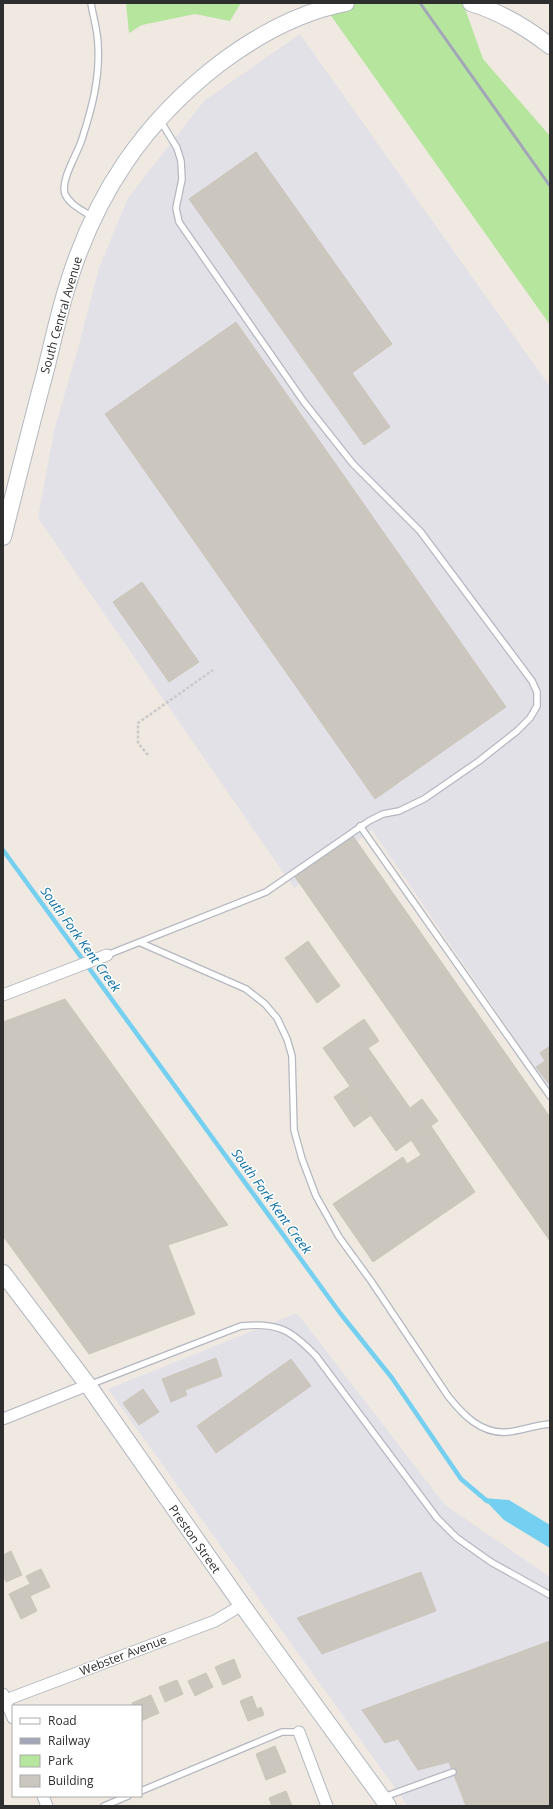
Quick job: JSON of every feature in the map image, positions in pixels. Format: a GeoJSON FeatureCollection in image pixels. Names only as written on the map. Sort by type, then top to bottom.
{"type":"FeatureCollection","features":[{"type":"Feature","properties":{"kind":"main road","name":"South Central Avenue"},"geometry":{"type":"LineString","coordinates":[[3,537],[67,284],[83,240],[103,198],[133,149],[159,118],[198,80],[232,54],[278,27],[333,6],[346,3]]}},
{"type":"Feature","properties":{"kind":"main road"},"geometry":{"type":"LineString","coordinates":[[471,3],[490,9],[529,30],[550,46]]}},
{"type":"Feature","properties":{"kind":"main road","name":"Preston Street"},"geometry":{"type":"LineString","coordinates":[[3,1273],[88,1386],[242,1605],[385,1802]]}},
{"type":"Feature","properties":{"kind":"street"},"geometry":{"type":"LineString","coordinates":[[3,995],[107,955]]}},
{"type":"Feature","properties":{"kind":"street"},"geometry":{"type":"LineString","coordinates":[[3,1419],[88,1386]]}},
{"type":"Feature","properties":{"kind":"street","name":"Webster Avenue"},"geometry":{"type":"LineString","coordinates":[[4,1698],[215,1621],[242,1605]]}},
{"type":"Feature","properties":{"kind":"street"},"geometry":{"type":"LineString","coordinates":[[4,1698],[12,1716]]}},
{"type":"Feature","properties":{"kind":"street"},"geometry":{"type":"LineString","coordinates":[[299,1732],[327,1806]]}},
{"type":"Feature","properties":{"kind":"lane"},"geometry":{"type":"LineString","coordinates":[[91,3],[98,44],[98,72],[93,103],[81,142],[65,179],[65,193],[75,206],[94,217]]}},
{"type":"Feature","properties":{"kind":"lane"},"geometry":{"type":"LineString","coordinates":[[107,955],[141,943],[266,892],[369,820],[413,805],[478,761],[517,732],[530,718],[537,706],[537,692],[532,681],[420,531],[353,464],[304,402],[179,222],[176,208],[182,179],[181,161],[178,148],[159,118]]}},
{"type":"Feature","properties":{"kind":"lane"},"geometry":{"type":"LineString","coordinates":[[360,826],[550,1096]]}},
{"type":"Feature","properties":{"kind":"lane"},"geometry":{"type":"LineString","coordinates":[[141,943],[246,989],[264,1004],[276,1018],[287,1038],[292,1056],[294,1130],[302,1159],[316,1196],[340,1237],[448,1396],[458,1408],[481,1428],[491,1430],[506,1432],[550,1424]]}},
{"type":"Feature","properties":{"kind":"lane"},"geometry":{"type":"LineString","coordinates":[[88,1386],[241,1326],[262,1324],[283,1330],[300,1339],[316,1356],[437,1518],[457,1538],[491,1562],[550,1595]]}},
{"type":"Feature","properties":{"kind":"lane"},"geometry":{"type":"LineString","coordinates":[[142,1791],[282,1732],[299,1732]]}},
{"type":"Feature","properties":{"kind":"lane"},"geometry":{"type":"LineString","coordinates":[[385,1802],[453,1772]]}},
{"type":"Feature","properties":{"kind":"lane"},"geometry":{"type":"LineString","coordinates":[[104,1806],[126,1797]]}},
{"type":"Feature","properties":{"kind":"path"},"geometry":{"type":"LineString","coordinates":[[148,755],[138,743],[138,723],[213,670]]}},
{"type":"Feature","properties":{"kind":"shaded area"},"geometry":{"type":"Polygon","coordinates":[[[300,34],[550,387],[550,1090],[372,830],[294,888],[38,518],[54,431],[99,268],[128,198],[204,101],[300,34]]]}},
{"type":"Feature","properties":{"kind":"shaded area"},"geometry":{"type":"Polygon","coordinates":[[[297,1313],[445,1505],[550,1577],[550,1806],[408,1806],[108,1389],[297,1313]]]}},
{"type":"Feature","properties":{"kind":"green space"},"geometry":{"type":"Polygon","coordinates":[[[126,3],[241,3],[230,21],[195,14],[142,25],[129,33],[126,3]]]}},
{"type":"Feature","properties":{"kind":"green space"},"geometry":{"type":"Polygon","coordinates":[[[322,3],[463,3],[483,59],[550,136],[550,325],[322,3]]]}},
{"type":"Feature","properties":{"kind":"water"},"geometry":{"type":"Polygon","coordinates":[[[483,1498],[509,1500],[550,1525],[550,1548],[504,1520],[483,1498]]]}},
{"type":"Feature","properties":{"kind":"building"},"geometry":{"type":"Polygon","coordinates":[[[256,152],[392,344],[352,373],[390,427],[364,445],[189,199],[256,152]]]}},
{"type":"Feature","properties":{"kind":"building"},"geometry":{"type":"Polygon","coordinates":[[[236,322],[506,707],[375,799],[105,414],[236,322]]]}},
{"type":"Feature","properties":{"kind":"building"},"geometry":{"type":"Polygon","coordinates":[[[142,582],[199,662],[169,682],[113,602],[142,582]]]}},
{"type":"Feature","properties":{"kind":"building"},"geometry":{"type":"Polygon","coordinates":[[[353,836],[550,1117],[550,1241],[295,877],[353,836]]]}},
{"type":"Feature","properties":{"kind":"building"},"geometry":{"type":"Polygon","coordinates":[[[308,941],[340,986],[317,1003],[285,958],[308,941]]]}},
{"type":"Feature","properties":{"kind":"building"},"geometry":{"type":"Polygon","coordinates":[[[65,999],[228,1225],[168,1245],[195,1314],[89,1354],[3,1236],[3,1022],[65,999]]]}},
{"type":"Feature","properties":{"kind":"building"},"geometry":{"type":"Polygon","coordinates":[[[364,1019],[379,1041],[368,1048],[410,1108],[422,1099],[438,1121],[396,1151],[323,1048],[364,1019]]]}},
{"type":"Feature","properties":{"kind":"building"},"geometry":{"type":"Polygon","coordinates":[[[550,1046],[550,1082],[548,1083],[536,1067],[545,1061],[540,1053],[550,1046]]]}},
{"type":"Feature","properties":{"kind":"building"},"geometry":{"type":"Polygon","coordinates":[[[350,1086],[371,1115],[354,1127],[334,1097],[350,1086]]]}},
{"type":"Feature","properties":{"kind":"building"},"geometry":{"type":"Polygon","coordinates":[[[431,1126],[475,1192],[373,1262],[333,1204],[403,1157],[407,1164],[421,1155],[411,1140],[431,1126]]]}},
{"type":"Feature","properties":{"kind":"building"},"geometry":{"type":"Polygon","coordinates":[[[216,1358],[222,1376],[185,1390],[187,1395],[171,1402],[162,1379],[216,1358]]]}},
{"type":"Feature","properties":{"kind":"building"},"geometry":{"type":"Polygon","coordinates":[[[291,1359],[311,1386],[216,1453],[197,1426],[291,1359]]]}},
{"type":"Feature","properties":{"kind":"building"},"geometry":{"type":"Polygon","coordinates":[[[143,1389],[159,1412],[139,1425],[123,1403],[143,1389]]]}},
{"type":"Feature","properties":{"kind":"building"},"geometry":{"type":"Polygon","coordinates":[[[11,1551],[22,1575],[6,1582],[3,1575],[3,1555],[11,1551]]]}},
{"type":"Feature","properties":{"kind":"building"},"geometry":{"type":"Polygon","coordinates":[[[41,1569],[50,1587],[30,1596],[37,1611],[21,1619],[9,1594],[30,1584],[26,1576],[41,1569]]]}},
{"type":"Feature","properties":{"kind":"building"},"geometry":{"type":"Polygon","coordinates":[[[421,1572],[436,1611],[322,1654],[297,1618],[421,1572]]]}},
{"type":"Feature","properties":{"kind":"building"},"geometry":{"type":"Polygon","coordinates":[[[550,1641],[550,1806],[466,1806],[449,1762],[418,1770],[398,1739],[385,1743],[362,1710],[550,1641]]]}},
{"type":"Feature","properties":{"kind":"building"},"geometry":{"type":"Polygon","coordinates":[[[234,1659],[241,1677],[223,1685],[215,1667],[234,1659]]]}},
{"type":"Feature","properties":{"kind":"building"},"geometry":{"type":"Polygon","coordinates":[[[206,1673],[213,1687],[195,1696],[188,1681],[206,1673]]]}},
{"type":"Feature","properties":{"kind":"building"},"geometry":{"type":"Polygon","coordinates":[[[177,1680],[183,1694],[165,1702],[159,1687],[177,1680]]]}},
{"type":"Feature","properties":{"kind":"building"},"geometry":{"type":"Polygon","coordinates":[[[151,1695],[159,1713],[142,1721],[142,1705],[133,1705],[132,1703],[151,1695]]]}},
{"type":"Feature","properties":{"kind":"building"},"geometry":{"type":"Polygon","coordinates":[[[252,1696],[257,1709],[261,1707],[264,1715],[248,1721],[240,1701],[252,1696]]]}},
{"type":"Feature","properties":{"kind":"building"},"geometry":{"type":"Polygon","coordinates":[[[275,1746],[286,1772],[266,1780],[256,1754],[275,1746]]]}},
{"type":"Feature","properties":{"kind":"building"},"geometry":{"type":"Polygon","coordinates":[[[286,1791],[292,1806],[272,1806],[269,1798],[286,1791]]]}},
{"type":"Feature","properties":{"kind":"waterway","name":"South Fork Kent Creek"},"geometry":{"type":"LineString","coordinates":[[3,850],[340,1313],[392,1378],[461,1479],[487,1501]]}},
{"type":"Feature","properties":{"kind":"railway"},"geometry":{"type":"LineString","coordinates":[[420,3],[550,186]]}}]}
